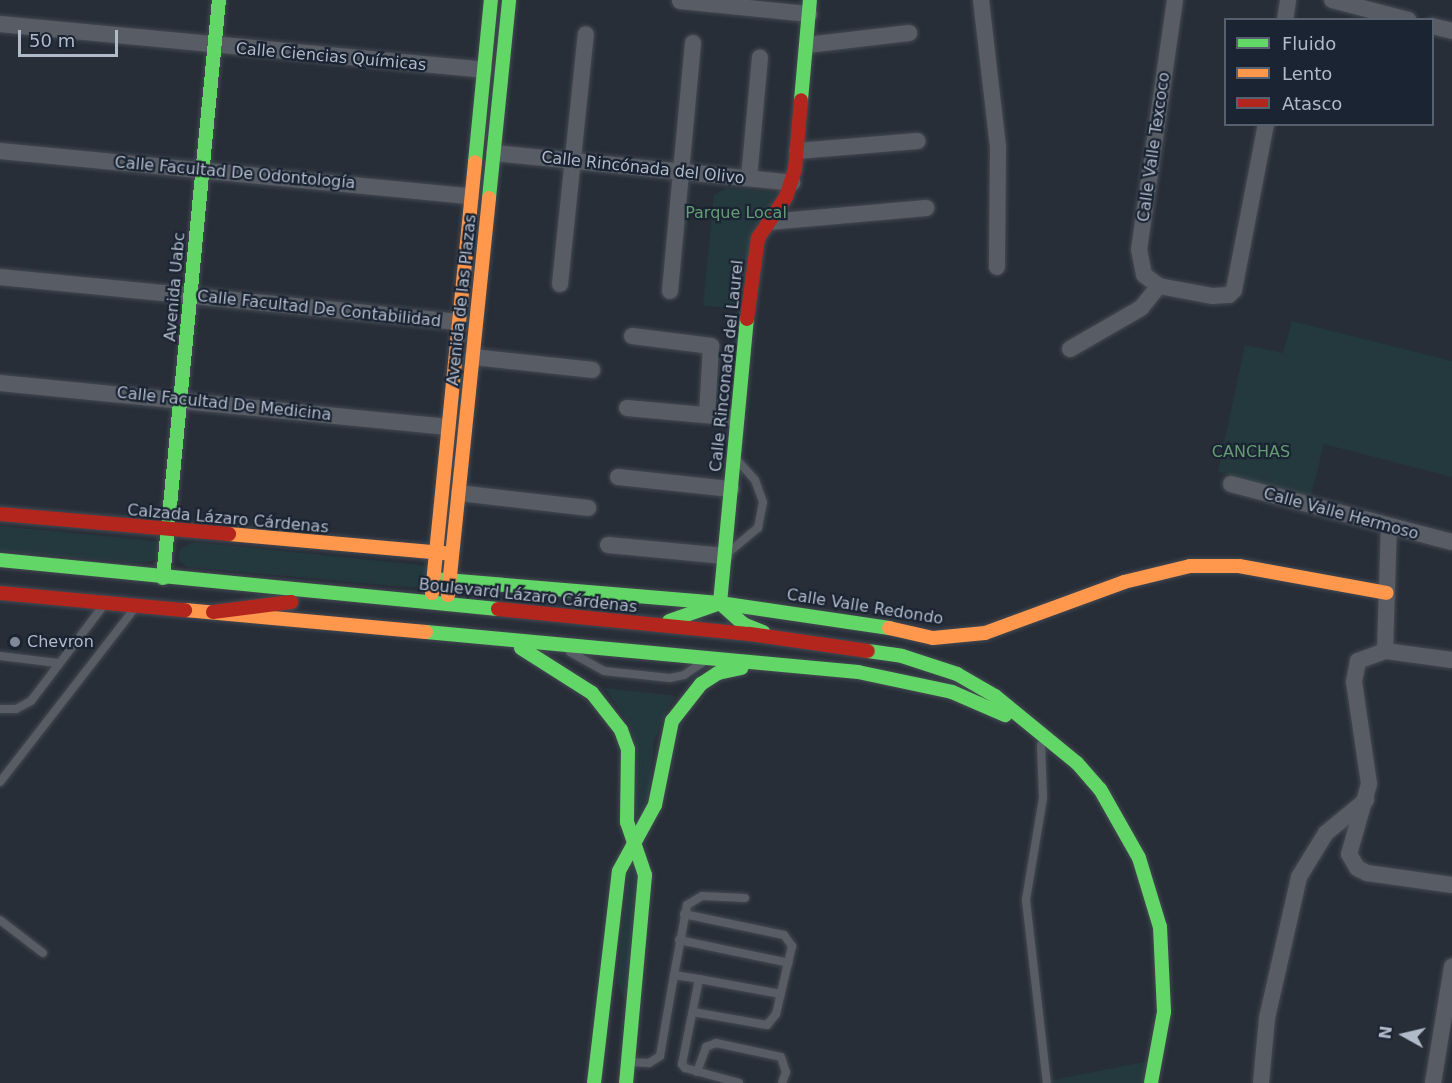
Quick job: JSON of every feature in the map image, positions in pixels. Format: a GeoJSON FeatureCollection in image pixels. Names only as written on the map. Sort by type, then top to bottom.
{"type":"FeatureCollection","features":[{"type":"Feature","properties":{"kind":"main road","name":"Avenida Uabc"},"geometry":{"type":"LineString","coordinates":[[163,578],[219,0]]}},
{"type":"Feature","properties":{"kind":"main road","name":"Avenida de las Plazas"},"geometry":{"type":"LineString","coordinates":[[431,602],[491,0]]}},
{"type":"Feature","properties":{"kind":"main road","name":"Avenida de las Plazas"},"geometry":{"type":"LineString","coordinates":[[447,604],[509,0]]}},
{"type":"Feature","properties":{"kind":"main road","name":"Calle Rinconada del Laurel"},"geometry":{"type":"LineString","coordinates":[[720,603],[752,268],[758,238],[792,183],[810,7]]}},
{"type":"Feature","properties":{"kind":"main road","name":"Calzada Lázaro Cárdenas"},"geometry":{"type":"LineString","coordinates":[[0,514],[453,554]]}},
{"type":"Feature","properties":{"kind":"main road","name":"Boulevard Lázaro Cárdenas"},"geometry":{"type":"LineString","coordinates":[[0,560],[786,639],[932,664],[995,696],[1077,763],[1100,789],[1139,858],[1153,896],[1162,947],[1164,1012],[1151,1083]]}},
{"type":"Feature","properties":{"kind":"main road","name":"Calle Valle Redondo"},"geometry":{"type":"LineString","coordinates":[[434,579],[720,603],[856,620],[933,638],[985,633],[1124,582],[1190,566],[1239,566],[1387,593]]}},
{"type":"Feature","properties":{"kind":"main road","name":"Boulevard Lázaro Cárdenas"},"geometry":{"type":"LineString","coordinates":[[0,593],[135,608],[213,612],[493,637],[564,648],[761,663],[916,682],[952,692],[1036,730]]}},
{"type":"Feature","properties":{"kind":"main road"},"geometry":{"type":"LineString","coordinates":[[213,612],[344,594]]}},
{"type":"Feature","properties":{"kind":"main road"},"geometry":{"type":"LineString","coordinates":[[644,624],[679,620],[720,603],[743,624],[786,639]]}},
{"type":"Feature","properties":{"kind":"main road"},"geometry":{"type":"LineString","coordinates":[[493,637],[553,664],[608,710],[628,749],[625,804],[645,875],[645,895],[626,1083]]}},
{"type":"Feature","properties":{"kind":"main road"},"geometry":{"type":"LineString","coordinates":[[594,1083],[619,871],[652,813],[666,741],[684,702],[718,673],[761,663]]}},
{"type":"Feature","properties":{"kind":"street"},"geometry":{"type":"LineString","coordinates":[[981,0],[998,146],[997,267]]}},
{"type":"Feature","properties":{"kind":"street","name":"Calle Valle Texcoco"},"geometry":{"type":"LineString","coordinates":[[1159,286],[1140,270],[1139,249],[1175,0]]}},
{"type":"Feature","properties":{"kind":"street"},"geometry":{"type":"LineString","coordinates":[[1285,18],[1288,0]]}},
{"type":"Feature","properties":{"kind":"street"},"geometry":{"type":"LineString","coordinates":[[1332,0],[1400,18]]}},
{"type":"Feature","properties":{"kind":"street"},"geometry":{"type":"LineString","coordinates":[[680,1],[810,7]]}},
{"type":"Feature","properties":{"kind":"street","name":"Calle Ciencias Químicas"},"geometry":{"type":"LineString","coordinates":[[0,24],[483,70]]}},
{"type":"Feature","properties":{"kind":"street"},"geometry":{"type":"LineString","coordinates":[[1434,26],[1452,31]]}},
{"type":"Feature","properties":{"kind":"street"},"geometry":{"type":"LineString","coordinates":[[560,284],[586,33]]}},
{"type":"Feature","properties":{"kind":"street"},"geometry":{"type":"LineString","coordinates":[[807,45],[909,33]]}},
{"type":"Feature","properties":{"kind":"street"},"geometry":{"type":"LineString","coordinates":[[670,291],[693,43]]}},
{"type":"Feature","properties":{"kind":"street"},"geometry":{"type":"LineString","coordinates":[[749,178],[760,57]]}},
{"type":"Feature","properties":{"kind":"street"},"geometry":{"type":"LineString","coordinates":[[1070,349],[1141,308],[1159,286],[1222,296],[1229,295],[1238,283],[1266,126]]}},
{"type":"Feature","properties":{"kind":"street"},"geometry":{"type":"LineString","coordinates":[[797,151],[918,141]]}},
{"type":"Feature","properties":{"kind":"street","name":"Calle Facultad De Odontología"},"geometry":{"type":"LineString","coordinates":[[0,151],[471,196]]}},
{"type":"Feature","properties":{"kind":"street","name":"Calle Rincónada del Olivo"},"geometry":{"type":"LineString","coordinates":[[494,153],[792,183]]}},
{"type":"Feature","properties":{"kind":"street"},"geometry":{"type":"LineString","coordinates":[[770,222],[926,208]]}},
{"type":"Feature","properties":{"kind":"street","name":"Calle Facultad De Contabilidad"},"geometry":{"type":"LineString","coordinates":[[0,277],[458,322]]}},
{"type":"Feature","properties":{"kind":"street"},"geometry":{"type":"LineString","coordinates":[[632,336],[711,346],[707,415]]}},
{"type":"Feature","properties":{"kind":"street"},"geometry":{"type":"LineString","coordinates":[[473,357],[592,370]]}},
{"type":"Feature","properties":{"kind":"street","name":"Calle Facultad De Medicina"},"geometry":{"type":"LineString","coordinates":[[0,383],[182,399],[448,428]]}},
{"type":"Feature","properties":{"kind":"street"},"geometry":{"type":"LineString","coordinates":[[627,408],[737,418]]}},
{"type":"Feature","properties":{"kind":"street"},"geometry":{"type":"LineString","coordinates":[[618,477],[731,489]]}},
{"type":"Feature","properties":{"kind":"street","name":"Calle Valle Hermoso"},"geometry":{"type":"LineString","coordinates":[[1231,484],[1452,543]]}},
{"type":"Feature","properties":{"kind":"street"},"geometry":{"type":"LineString","coordinates":[[459,493],[588,508]]}},
{"type":"Feature","properties":{"kind":"street"},"geometry":{"type":"LineString","coordinates":[[1385,651],[1389,527]]}},
{"type":"Feature","properties":{"kind":"street"},"geometry":{"type":"LineString","coordinates":[[608,545],[724,556]]}},
{"type":"Feature","properties":{"kind":"street"},"geometry":{"type":"LineString","coordinates":[[1450,663],[1385,651],[1363,657],[1354,670],[1368,767],[1366,800],[1349,854],[1357,868],[1452,885]]}},
{"type":"Feature","properties":{"kind":"street"},"geometry":{"type":"LineString","coordinates":[[1261,1083],[1267,1018],[1299,877],[1326,832],[1366,800]]}},
{"type":"Feature","properties":{"kind":"street"},"geometry":{"type":"LineString","coordinates":[[1433,1083],[1452,967]]}},
{"type":"Feature","properties":{"kind":"lane"},"geometry":{"type":"LineString","coordinates":[[724,556],[758,528],[762,502],[755,480],[734,456]]}},
{"type":"Feature","properties":{"kind":"lane"},"geometry":{"type":"LineString","coordinates":[[0,709],[16,709],[32,701],[58,663],[105,604]]}},
{"type":"Feature","properties":{"kind":"lane"},"geometry":{"type":"LineString","coordinates":[[0,782],[135,608]]}},
{"type":"Feature","properties":{"kind":"lane"},"geometry":{"type":"LineString","coordinates":[[564,648],[604,671],[670,678],[684,675],[705,659]]}},
{"type":"Feature","properties":{"kind":"lane"},"geometry":{"type":"LineString","coordinates":[[0,656],[58,663]]}},
{"type":"Feature","properties":{"kind":"lane"},"geometry":{"type":"LineString","coordinates":[[1036,730],[1043,798],[1026,900],[1047,1083]]}},
{"type":"Feature","properties":{"kind":"lane"},"geometry":{"type":"LineString","coordinates":[[627,1062],[649,1063],[660,1056],[684,914],[693,898],[702,896],[746,898]]}},
{"type":"Feature","properties":{"kind":"lane"},"geometry":{"type":"LineString","coordinates":[[684,914],[784,935],[792,946],[776,1014],[767,1025],[693,1012]]}},
{"type":"Feature","properties":{"kind":"lane"},"geometry":{"type":"LineString","coordinates":[[0,920],[43,953]]}},
{"type":"Feature","properties":{"kind":"lane"},"geometry":{"type":"LineString","coordinates":[[679,940],[789,963]]}},
{"type":"Feature","properties":{"kind":"lane"},"geometry":{"type":"LineString","coordinates":[[674,975],[781,994]]}},
{"type":"Feature","properties":{"kind":"lane"},"geometry":{"type":"LineString","coordinates":[[699,980],[681,1060],[684,1068],[739,1083]]}},
{"type":"Feature","properties":{"kind":"lane"},"geometry":{"type":"LineString","coordinates":[[697,1072],[706,1047],[716,1043],[781,1057],[786,1072],[782,1083]]}},
{"type":"Feature","properties":{"kind":"green space","name":"Parque Local"},"geometry":{"type":"Polygon","coordinates":[[[727,188],[775,193],[738,308],[703,306],[714,195],[727,188]]]}},
{"type":"Feature","properties":{"kind":"green space","name":"CANCHAS"},"geometry":{"type":"Polygon","coordinates":[[[1292,321],[1452,361],[1452,477],[1324,444],[1311,496],[1218,472],[1245,345],[1283,353],[1292,321]]]}},
{"type":"Feature","properties":{"kind":"green space"},"geometry":{"type":"Polygon","coordinates":[[[0,526],[155,541],[159,549],[154,560],[139,563],[0,551],[0,526]]]}},
{"type":"Feature","properties":{"kind":"green space"},"geometry":{"type":"Polygon","coordinates":[[[195,542],[430,566],[428,586],[418,588],[187,567],[178,560],[180,549],[195,542]]]}},
{"type":"Feature","properties":{"kind":"green space"},"geometry":{"type":"Polygon","coordinates":[[[605,688],[676,696],[667,710],[654,742],[649,799],[644,814],[636,813],[632,729],[605,688]]]}},
{"type":"Feature","properties":{"kind":"green space"},"geometry":{"type":"Polygon","coordinates":[[[629,868],[639,869],[626,1002],[617,981],[629,868]]]}},
{"type":"Feature","properties":{"kind":"green space"},"geometry":{"type":"Polygon","coordinates":[[[1154,1060],[1146,1083],[1048,1083],[1048,1081],[1154,1060]]]}},
{"type":"Feature","properties":{"kind":"traffic: fast"},"geometry":{"type":"LineString","coordinates":[[163,578],[219,0]]}},
{"type":"Feature","properties":{"kind":"traffic: fast"},"geometry":{"type":"LineString","coordinates":[[475,162],[491,0]]}},
{"type":"Feature","properties":{"kind":"traffic: fast"},"geometry":{"type":"LineString","coordinates":[[489,198],[509,0]]}},
{"type":"Feature","properties":{"kind":"traffic: fast"},"geometry":{"type":"LineString","coordinates":[[801,100],[810,0]]}},
{"type":"Feature","properties":{"kind":"traffic: fast"},"geometry":{"type":"LineString","coordinates":[[720,603],[747,319]]}},
{"type":"Feature","properties":{"kind":"traffic: fast"},"geometry":{"type":"LineString","coordinates":[[0,560],[498,609]]}},
{"type":"Feature","properties":{"kind":"traffic: fast"},"geometry":{"type":"LineString","coordinates":[[434,579],[720,603],[889,628]]}},
{"type":"Feature","properties":{"kind":"traffic: fast"},"geometry":{"type":"LineString","coordinates":[[669,621],[720,603],[743,624],[763,632]]}},
{"type":"Feature","properties":{"kind":"traffic: fast"},"geometry":{"type":"LineString","coordinates":[[426,632],[858,672],[952,692],[1005,715]]}},
{"type":"Feature","properties":{"kind":"traffic: fast"},"geometry":{"type":"LineString","coordinates":[[521,648],[592,693],[621,730],[628,749],[627,822],[645,875],[626,1083]]}},
{"type":"Feature","properties":{"kind":"traffic: fast"},"geometry":{"type":"LineString","coordinates":[[868,651],[902,656],[957,674],[995,696],[1077,763],[1100,789],[1139,858],[1160,927],[1164,1012],[1151,1083]]}},
{"type":"Feature","properties":{"kind":"traffic: fast"},"geometry":{"type":"LineString","coordinates":[[594,1083],[619,871],[655,805],[672,721],[701,684],[718,673],[741,668]]}},
{"type":"Feature","properties":{"kind":"traffic: slow"},"geometry":{"type":"LineString","coordinates":[[432,593],[475,162]]}},
{"type":"Feature","properties":{"kind":"traffic: slow"},"geometry":{"type":"LineString","coordinates":[[448,595],[489,198]]}},
{"type":"Feature","properties":{"kind":"traffic: slow"},"geometry":{"type":"LineString","coordinates":[[229,534],[451,554]]}},
{"type":"Feature","properties":{"kind":"traffic: slow"},"geometry":{"type":"LineString","coordinates":[[889,628],[933,638],[985,633],[1124,582],[1190,566],[1239,566],[1387,593]]}},
{"type":"Feature","properties":{"kind":"traffic: slow"},"geometry":{"type":"LineString","coordinates":[[185,610],[426,632]]}},
{"type":"Feature","properties":{"kind":"traffic: jam"},"geometry":{"type":"LineString","coordinates":[[747,319],[758,238],[786,197],[795,169],[801,100]]}},
{"type":"Feature","properties":{"kind":"traffic: jam"},"geometry":{"type":"LineString","coordinates":[[0,514],[229,534]]}},
{"type":"Feature","properties":{"kind":"traffic: jam"},"geometry":{"type":"LineString","coordinates":[[0,593],[185,610]]}},
{"type":"Feature","properties":{"kind":"traffic: jam"},"geometry":{"type":"LineString","coordinates":[[213,612],[291,602]]}},
{"type":"Feature","properties":{"kind":"traffic: jam"},"geometry":{"type":"LineString","coordinates":[[498,609],[750,634],[868,651]]}},
{"type":"Feature","properties":{"kind":"place","name":"Chevron"},"geometry":{"type":"Point","coordinates":[15,642]}}]}
